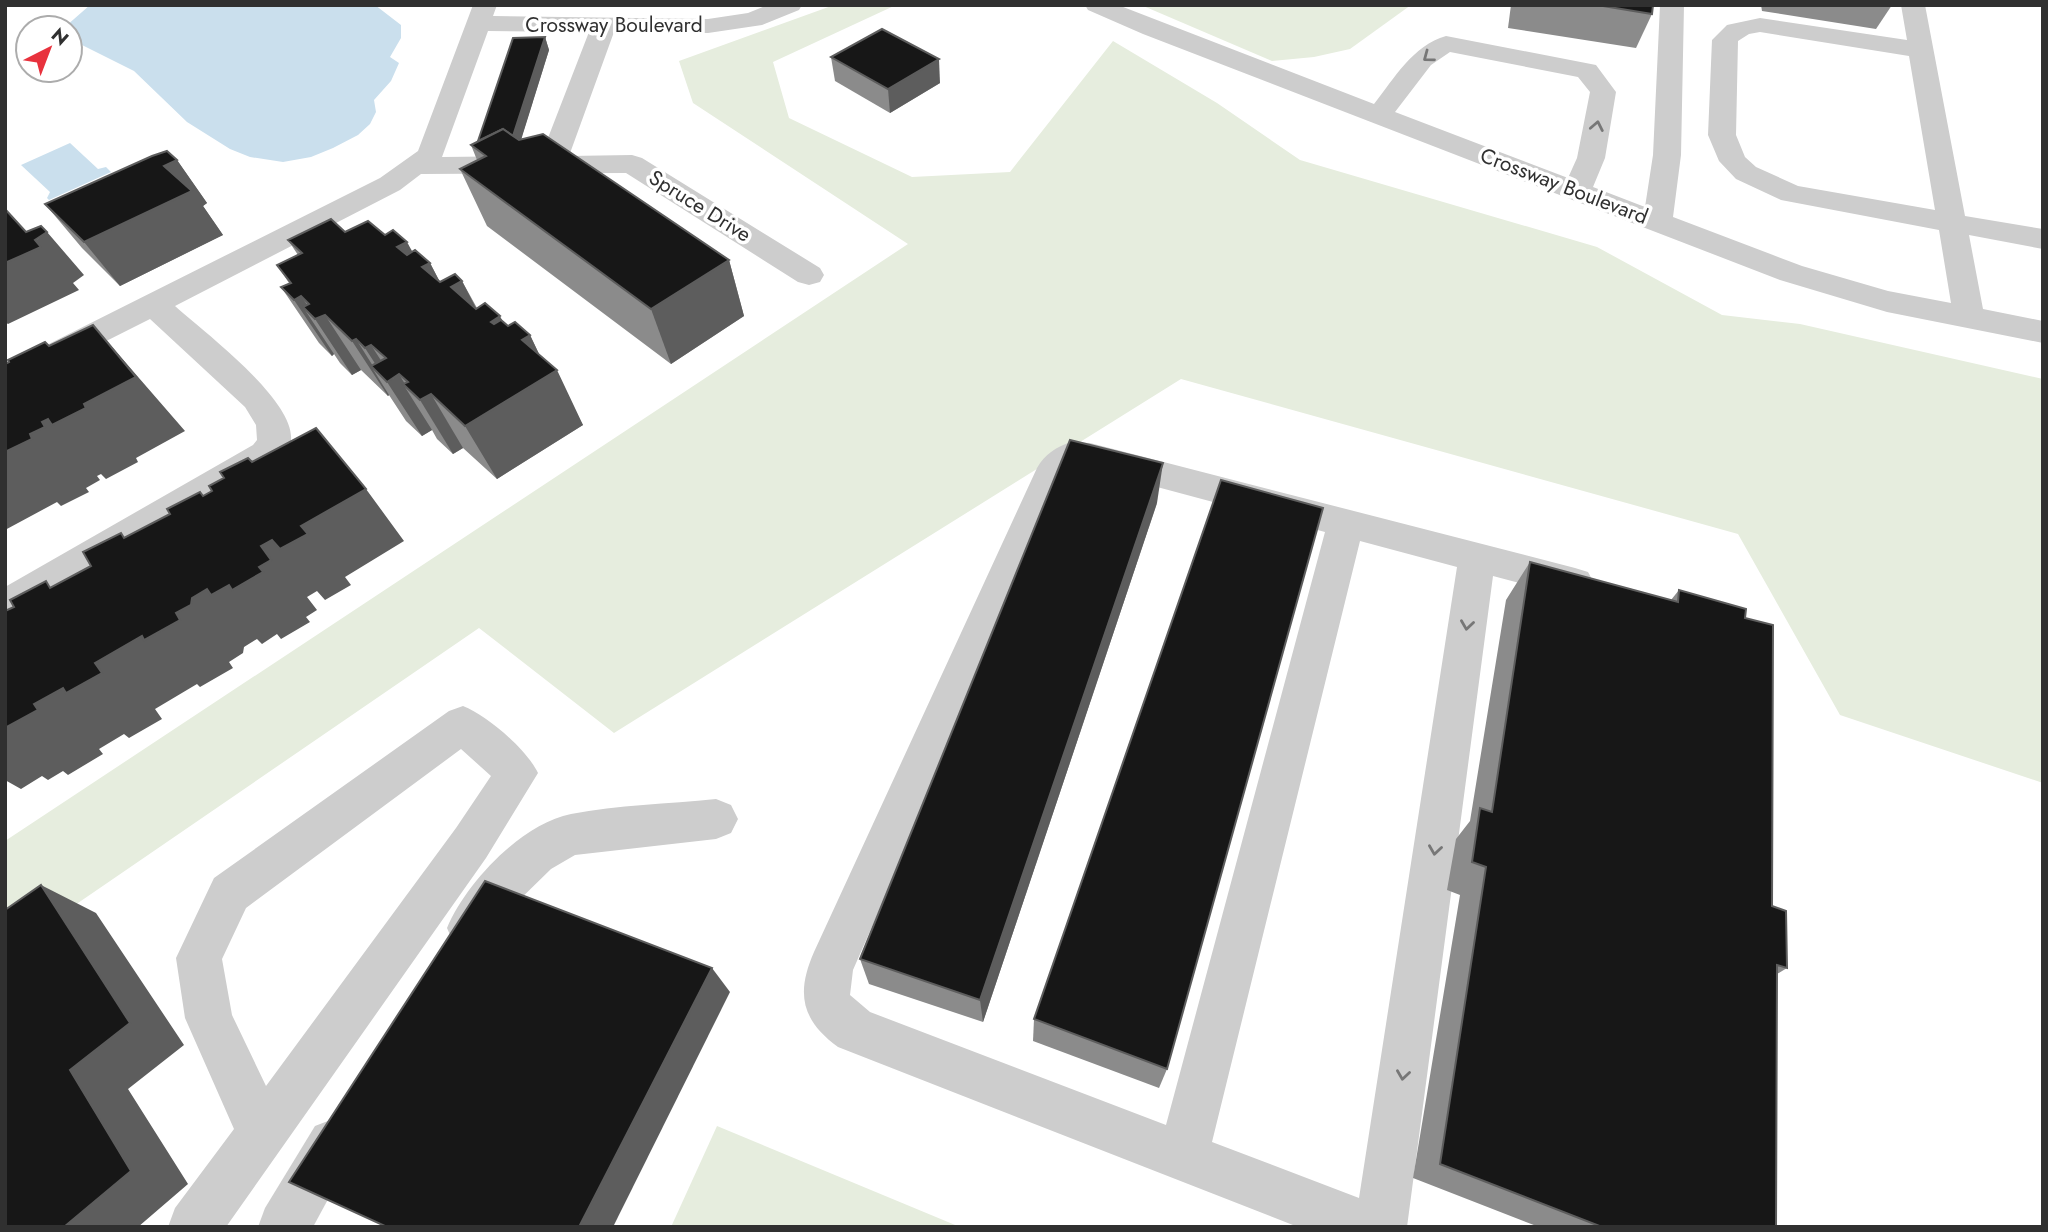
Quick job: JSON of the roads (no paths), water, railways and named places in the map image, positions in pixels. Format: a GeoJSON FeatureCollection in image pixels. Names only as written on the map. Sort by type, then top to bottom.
{"type":"FeatureCollection","features":[{"type":"Feature","properties":{"kind":"street","name":"Crossway Boulevard"},"geometry":{"type":"LineString","coordinates":[[482,14],[604,26],[732,23],[753,19],[790,5]]}},
{"type":"Feature","properties":{"kind":"street","name":"Crossway Boulevard"},"geometry":{"type":"LineString","coordinates":[[1097,5],[1152,29],[1825,284],[1887,301],[2043,331]]}},
{"type":"Feature","properties":{"kind":"street"},"geometry":{"type":"LineString","coordinates":[[1658,222],[1667,155],[1672,5]]}},
{"type":"Feature","properties":{"kind":"street"},"geometry":{"type":"LineString","coordinates":[[1913,5],[1969,317]]}},
{"type":"Feature","properties":{"kind":"street"},"geometry":{"type":"LineString","coordinates":[[5,380],[390,184],[430,155],[482,14]]}},
{"type":"Feature","properties":{"kind":"street"},"geometry":{"type":"LineString","coordinates":[[552,164],[604,26]]}},
{"type":"Feature","properties":{"kind":"street"},"geometry":{"type":"LineString","coordinates":[[1921,50],[1782,27],[1743,27],[1731,33],[1726,40],[1722,135],[1733,161],[1766,185],[1791,194],[2043,239]]}},
{"type":"Feature","properties":{"kind":"street"},"geometry":{"type":"LineString","coordinates":[[1379,115],[1422,60],[1446,44],[1587,71],[1604,92],[1591,158],[1577,191]]}},
{"type":"Feature","properties":{"kind":"street","name":"Spruce Drive"},"geometry":{"type":"LineString","coordinates":[[415,166],[632,164],[809,275]]}},
{"type":"Feature","properties":{"kind":"street"},"geometry":{"type":"LineString","coordinates":[[5,606],[265,454],[274,442],[273,425],[257,398],[153,304]]}},
{"type":"Feature","properties":{"kind":"street"},"geometry":{"type":"LineString","coordinates":[[1366,1227],[855,1030],[830,1009],[824,990],[836,955],[1055,468],[1070,455],[1090,456],[1606,591]]}},
{"type":"Feature","properties":{"kind":"street"},"geometry":{"type":"LineString","coordinates":[[1183,1156],[1346,523]]}},
{"type":"Feature","properties":{"kind":"street"},"geometry":{"type":"LineString","coordinates":[[1381,1227],[1477,557]]}},
{"type":"Feature","properties":{"kind":"street"},"geometry":{"type":"LineString","coordinates":[[194,1227],[471,843],[517,773],[463,724],[230,893],[199,958],[209,1018],[261,1131]]}},
{"type":"Feature","properties":{"kind":"street"},"geometry":{"type":"LineString","coordinates":[[445,968],[488,900],[535,854],[569,835],[716,819]]}},
{"type":"Feature","properties":{"kind":"street"},"geometry":{"type":"LineString","coordinates":[[284,1227],[358,1105]]}},
{"type":"Feature","properties":{"kind":"water"},"geometry":{"type":"Polygon","coordinates":[[[90,5],[375,5],[401,25],[401,38],[390,57],[399,63],[391,81],[374,100],[376,112],[370,124],[358,135],[311,157],[283,162],[250,157],[230,149],[187,122],[134,71],[84,46],[84,14],[80,14],[90,5]]]}},
{"type":"Feature","properties":{"kind":"water"},"geometry":{"type":"Polygon","coordinates":[[[70,143],[98,169],[106,167],[111,172],[49,200],[47,198],[50,192],[21,165],[70,143]]]}}]}
